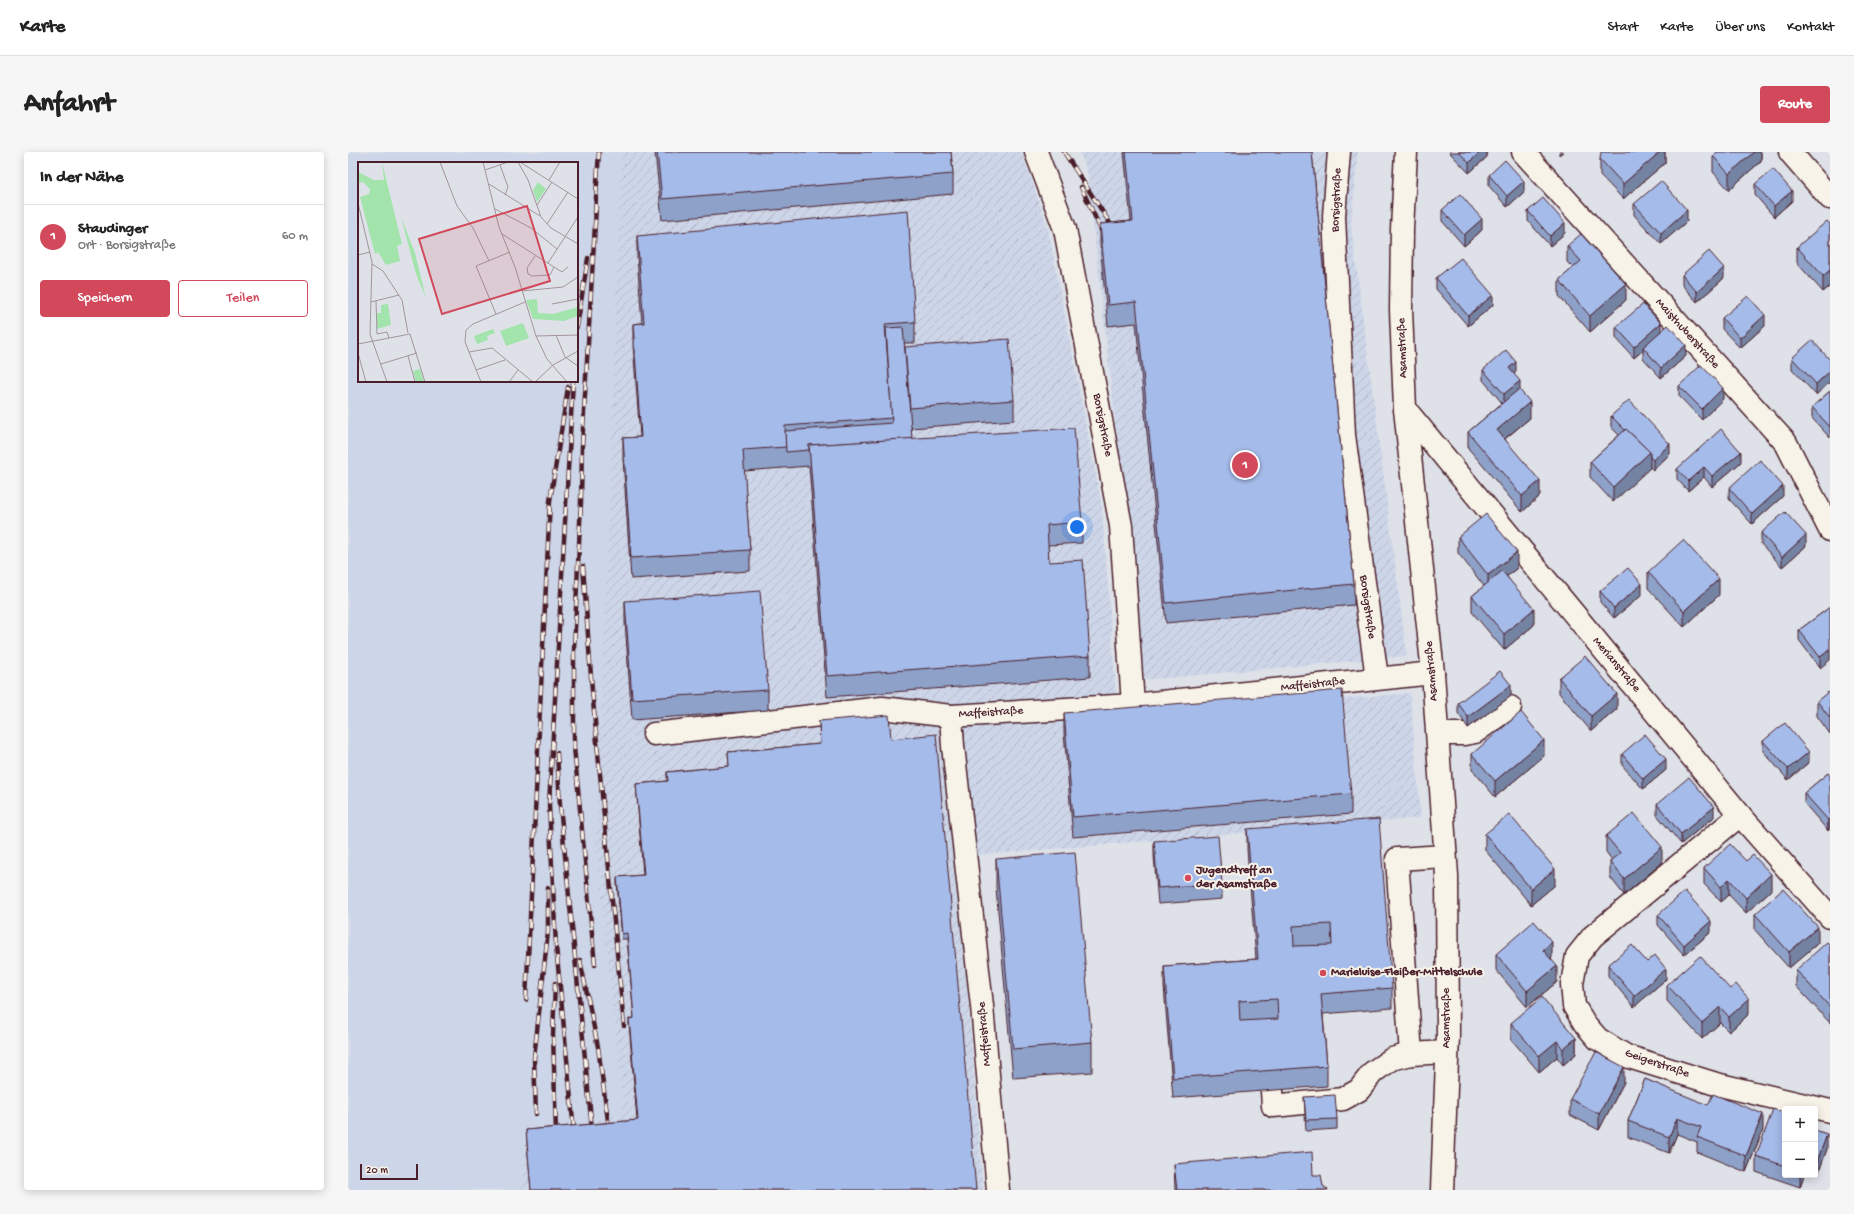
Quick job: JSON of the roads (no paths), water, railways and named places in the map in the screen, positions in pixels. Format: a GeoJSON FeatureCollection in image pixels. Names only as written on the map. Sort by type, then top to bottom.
{"type":"FeatureCollection","features":[{"type":"Feature","properties":{"kind":"street","name":"Borsigstraße"},"geometry":{"type":"LineString","coordinates":[[1036,152],[1065,228],[1121,526],[1133,705]]}},
{"type":"Feature","properties":{"kind":"street","name":"Borsigstraße"},"geometry":{"type":"LineString","coordinates":[[1339,152],[1334,216],[1344,435],[1377,678]]}},
{"type":"Feature","properties":{"kind":"street","name":"Asamstraße"},"geometry":{"type":"LineString","coordinates":[[1406,152],[1402,244],[1405,409],[1433,673],[1445,856],[1447,1052],[1442,1190]]}},
{"type":"Feature","properties":{"kind":"street","name":"Maisthuberstraße"},"geometry":{"type":"LineString","coordinates":[[1523,152],[1786,443],[1830,530]]}},
{"type":"Feature","properties":{"kind":"street"},"geometry":{"type":"LineString","coordinates":[[1790,152],[1830,198]]}},
{"type":"Feature","properties":{"kind":"street","name":"Merianstraße"},"geometry":{"type":"LineString","coordinates":[[1405,409],[1740,815],[1830,917]]}},
{"type":"Feature","properties":{"kind":"street","name":"Maffeistraße"},"geometry":{"type":"LineString","coordinates":[[998,1190],[982,1006],[953,746],[951,716],[1133,705],[1433,673]]}},
{"type":"Feature","properties":{"kind":"street"},"geometry":{"type":"LineString","coordinates":[[1438,734],[1464,734],[1475,732],[1510,707]]}},
{"type":"Feature","properties":{"kind":"street"},"geometry":{"type":"LineString","coordinates":[[654,734],[882,708],[951,716]]}},
{"type":"Feature","properties":{"kind":"street","name":"Geigerstraße"},"geometry":{"type":"LineString","coordinates":[[1740,815],[1593,936],[1577,956],[1572,984],[1574,1006],[1585,1024],[1598,1039],[1626,1056],[1716,1084],[1830,1111]]}},
{"type":"Feature","properties":{"kind":"street"},"geometry":{"type":"LineString","coordinates":[[1411,1054],[1397,859],[1445,856]]}},
{"type":"Feature","properties":{"kind":"street"},"geometry":{"type":"LineString","coordinates":[[1272,1091],[1273,1106],[1343,1099],[1359,1090],[1373,1072],[1392,1059],[1411,1054],[1447,1052]]}},
{"type":"Feature","properties":{"kind":"railway"},"geometry":{"type":"LineString","coordinates":[[595,213],[599,152]]}},
{"type":"Feature","properties":{"kind":"railway"},"geometry":{"type":"LineString","coordinates":[[1064,152],[1115,231]]}},
{"type":"Feature","properties":{"kind":"railway"},"geometry":{"type":"LineString","coordinates":[[1081,187],[1105,238]]}},
{"type":"Feature","properties":{"kind":"railway"},"geometry":{"type":"LineString","coordinates":[[595,965],[574,747],[574,650],[582,446],[596,207]]}},
{"type":"Feature","properties":{"kind":"railway"},"geometry":{"type":"LineString","coordinates":[[578,321],[588,258]]}},
{"type":"Feature","properties":{"kind":"railway"},"geometry":{"type":"LineString","coordinates":[[573,382],[549,805],[556,946],[574,1131]]}},
{"type":"Feature","properties":{"kind":"railway"},"geometry":{"type":"LineString","coordinates":[[526,1000],[550,501],[568,387]]}},
{"type":"Feature","properties":{"kind":"railway"},"geometry":{"type":"LineString","coordinates":[[583,566],[592,690],[624,1026]]}},
{"type":"Feature","properties":{"kind":"railway"},"geometry":{"type":"LineString","coordinates":[[557,753],[560,805],[592,1129]]}},
{"type":"Feature","properties":{"kind":"railway"},"geometry":{"type":"LineString","coordinates":[[536,1114],[534,1058],[548,932],[548,888]]}},
{"type":"Feature","properties":{"kind":"railway"},"geometry":{"type":"LineString","coordinates":[[580,960],[598,1047],[609,1128]]}},
{"type":"Feature","properties":{"kind":"railway"},"geometry":{"type":"LineString","coordinates":[[555,983],[553,1035],[556,1133]]}},
{"type":"Feature","properties":{"kind":"place","name":"Staudinger"},"geometry":{"type":"Point","coordinates":[1245,465]}},
{"type":"Feature","properties":{"kind":"place","name":"Jugendtreff an der Asamstraße"},"geometry":{"type":"Point","coordinates":[1188,878]}},
{"type":"Feature","properties":{"kind":"place","name":"Marieluise-Fleißer-Mittelschule"},"geometry":{"type":"Point","coordinates":[1323,973]}}]}
